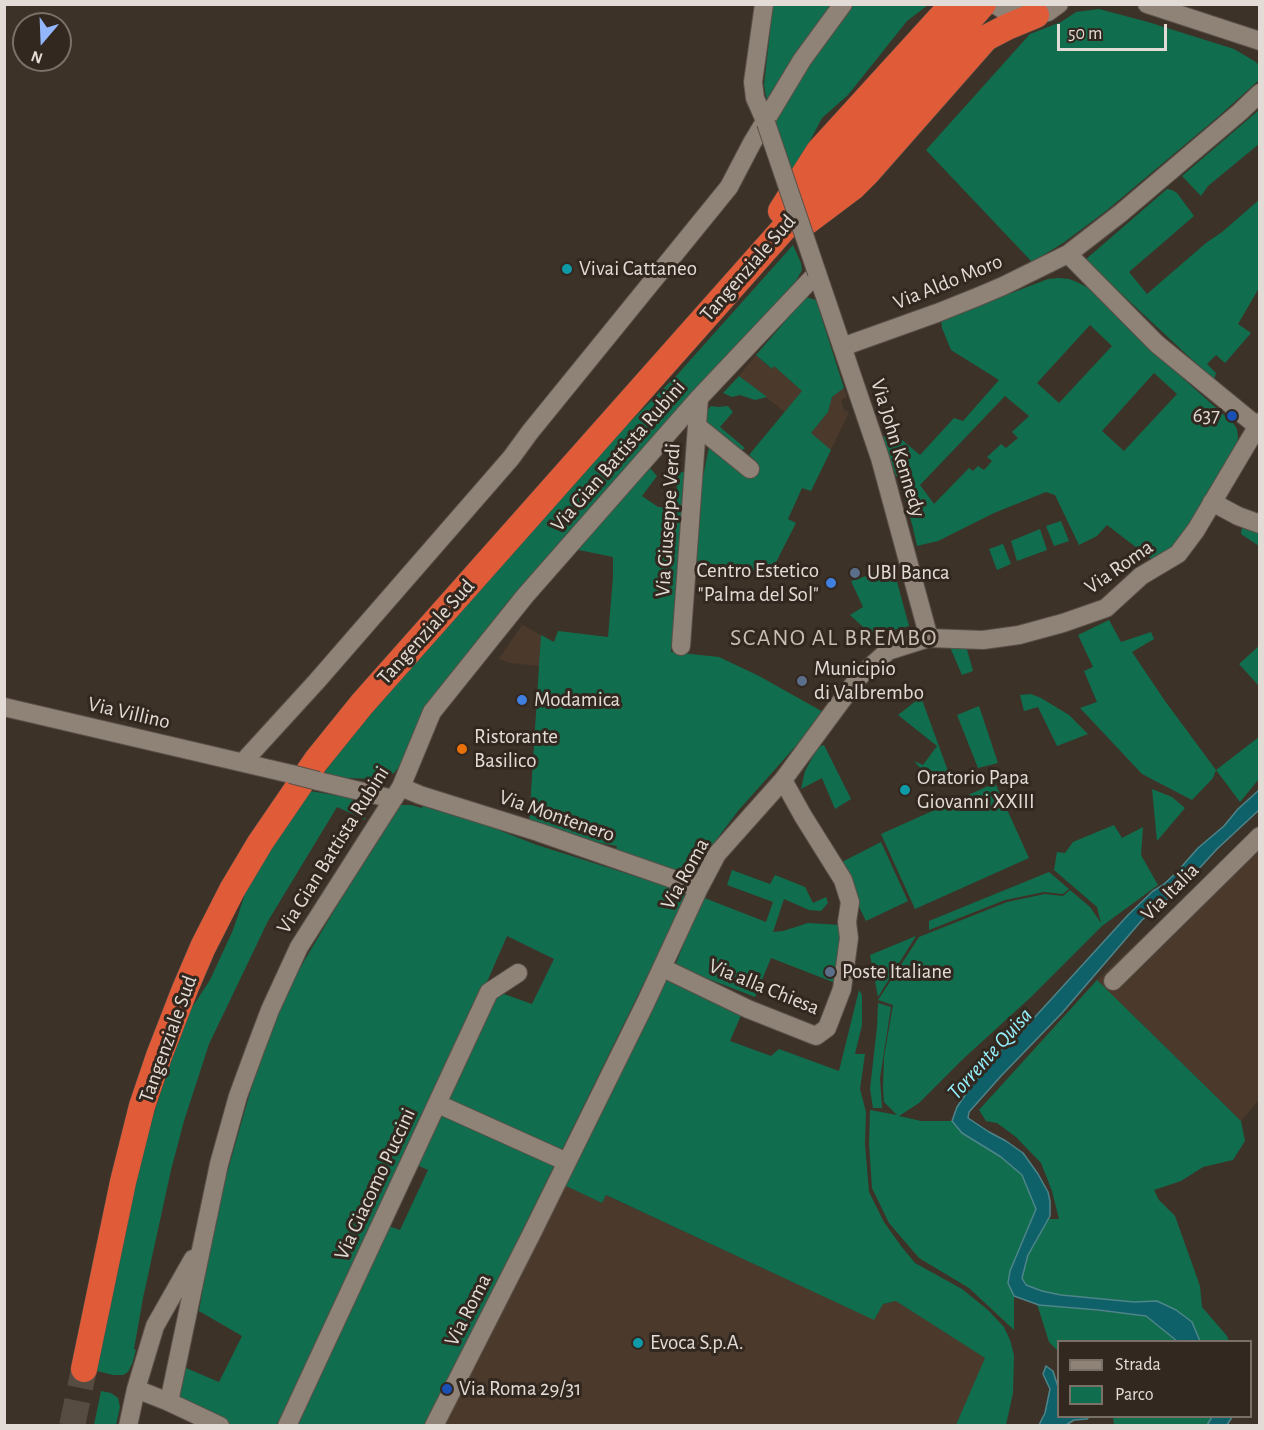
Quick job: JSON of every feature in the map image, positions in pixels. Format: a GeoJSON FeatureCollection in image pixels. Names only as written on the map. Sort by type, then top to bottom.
{"type":"FeatureCollection","features":[{"type":"Feature","properties":{"kind":"highway"},"geometry":{"type":"LineString","coordinates":[[976,7],[819,151],[780,213],[783,229],[798,228],[853,187],[986,38],[1024,15]]}},
{"type":"Feature","properties":{"kind":"highway","name":"Tangenziale Sud"},"geometry":{"type":"LineString","coordinates":[[84,1369],[123,1182],[142,1106],[184,989],[232,890],[260,843],[316,761],[362,704],[783,229]]}},
{"type":"Feature","properties":{"kind":"street","name":"Via John Kennedy"},"geometry":{"type":"LineString","coordinates":[[764,4],[753,82],[755,98],[766,123],[880,458],[929,638]]}},
{"type":"Feature","properties":{"kind":"street"},"geometry":{"type":"LineString","coordinates":[[243,762],[317,681],[511,458],[729,187],[752,143],[802,60],[843,4]]}},
{"type":"Feature","properties":{"kind":"street"},"geometry":{"type":"LineString","coordinates":[[976,7],[999,8],[1024,15],[1048,12],[1059,4]]}},
{"type":"Feature","properties":{"kind":"street"},"geometry":{"type":"LineString","coordinates":[[1147,4],[1260,41]]}},
{"type":"Feature","properties":{"kind":"street","name":"Via Aldo Moro"},"geometry":{"type":"LineString","coordinates":[[842,347],[937,314],[1003,286],[1068,254],[1130,206],[1260,93]]}},
{"type":"Feature","properties":{"kind":"street"},"geometry":{"type":"LineString","coordinates":[[1068,254],[1156,344],[1258,424]]}},
{"type":"Feature","properties":{"kind":"street","name":"Via Gian Battista Rubini"},"geometry":{"type":"LineString","coordinates":[[169,1402],[212,1191],[238,1096],[270,1010],[299,947],[397,793],[432,712],[525,596],[699,398],[817,273]]}},
{"type":"Feature","properties":{"kind":"street","name":"Via Giuseppe Verdi"},"geometry":{"type":"LineString","coordinates":[[681,646],[699,398]]}},
{"type":"Feature","properties":{"kind":"street","name":"Via Roma"},"geometry":{"type":"LineString","coordinates":[[435,1425],[663,968],[717,854],[783,780],[859,677],[888,651],[929,638],[983,640],[1019,635],[1106,608],[1141,576],[1178,554],[1196,530],[1258,424]]}},
{"type":"Feature","properties":{"kind":"street"},"geometry":{"type":"LineString","coordinates":[[697,426],[750,469]]}},
{"type":"Feature","properties":{"kind":"street"},"geometry":{"type":"LineString","coordinates":[[1212,502],[1238,516],[1260,524]]}},
{"type":"Feature","properties":{"kind":"street","name":"Via Villino"},"geometry":{"type":"LineString","coordinates":[[4,708],[243,762],[397,793]]}},
{"type":"Feature","properties":{"kind":"street","name":"Via alla Chiesa"},"geometry":{"type":"LineString","coordinates":[[663,968],[748,1008],[816,1036],[827,1028],[842,989],[849,938],[850,902],[843,880],[783,780]]}},
{"type":"Feature","properties":{"kind":"street","name":"Via Montenero"},"geometry":{"type":"LineString","coordinates":[[397,793],[420,795],[538,832],[699,888]]}},
{"type":"Feature","properties":{"kind":"street","name":"Via Italia"},"geometry":{"type":"LineString","coordinates":[[1113,981],[1260,836]]}},
{"type":"Feature","properties":{"kind":"street","name":"Via Giacomo Puccini"},"geometry":{"type":"LineString","coordinates":[[287,1425],[489,992],[518,973]]}},
{"type":"Feature","properties":{"kind":"street"},"geometry":{"type":"LineString","coordinates":[[438,1104],[567,1162]]}},
{"type":"Feature","properties":{"kind":"street"},"geometry":{"type":"LineString","coordinates":[[128,1425],[155,1326],[201,1244]]}},
{"type":"Feature","properties":{"kind":"street"},"geometry":{"type":"LineString","coordinates":[[136,1389],[220,1425]]}},
{"type":"Feature","properties":{"kind":"shaded area"},"geometry":{"type":"Polygon","coordinates":[[[756,355],[771,369],[774,366],[802,391],[785,412],[739,376],[756,355]]]}},
{"type":"Feature","properties":{"kind":"shaded area"},"geometry":{"type":"Polygon","coordinates":[[[844,388],[847,397],[841,400],[844,410],[849,412],[831,450],[810,434],[828,412],[832,397],[844,388]]]}},
{"type":"Feature","properties":{"kind":"shaded area"},"geometry":{"type":"Polygon","coordinates":[[[522,625],[541,635],[540,666],[510,663],[499,659],[522,625]]]}},
{"type":"Feature","properties":{"kind":"shaded area"},"geometry":{"type":"Polygon","coordinates":[[[1259,827],[1259,1100],[1241,1121],[1097,980],[1259,827]]]}},
{"type":"Feature","properties":{"kind":"shaded area","name":"Evoca S.p.A."},"geometry":{"type":"Polygon","coordinates":[[[564,1185],[602,1203],[605,1195],[873,1319],[883,1304],[896,1301],[986,1358],[956,1425],[442,1426],[564,1185]]]}},
{"type":"Feature","properties":{"kind":"green space"},"geometry":{"type":"Polygon","coordinates":[[[773,5],[928,5],[907,21],[848,95],[822,118],[792,175],[764,85],[773,5]]]}},
{"type":"Feature","properties":{"kind":"green space"},"geometry":{"type":"Polygon","coordinates":[[[1099,9],[1234,49],[1256,62],[1259,66],[1259,80],[1106,211],[1063,243],[1032,262],[926,150],[1030,34],[1061,22],[1076,12],[1099,9]]]}},
{"type":"Feature","properties":{"kind":"green space"},"geometry":{"type":"Polygon","coordinates":[[[1259,110],[1259,144],[1208,186],[1201,196],[1182,176],[1259,110]]]}},
{"type":"Feature","properties":{"kind":"green space"},"geometry":{"type":"Polygon","coordinates":[[[1167,189],[1177,193],[1194,216],[1129,272],[1147,294],[1259,200],[1259,288],[1238,324],[1251,333],[1225,363],[1216,355],[1207,364],[1216,373],[1214,380],[1085,260],[1167,189]]]}},
{"type":"Feature","properties":{"kind":"green space"},"geometry":{"type":"Polygon","coordinates":[[[793,245],[802,270],[796,281],[651,439],[504,606],[455,671],[394,773],[375,779],[346,778],[324,773],[367,716],[608,444],[677,375],[793,245]]]}},
{"type":"Feature","properties":{"kind":"green space"},"geometry":{"type":"Polygon","coordinates":[[[1048,279],[1069,279],[1088,288],[1237,429],[1236,446],[1186,533],[1169,552],[1154,561],[1107,525],[1097,536],[1079,545],[1055,495],[1046,492],[994,513],[938,541],[917,546],[898,477],[881,437],[895,434],[920,455],[954,418],[963,421],[999,380],[951,350],[941,320],[1048,279]],[[1090,325],[1037,383],[1059,403],[1112,346],[1090,325]],[[1154,373],[1102,431],[1124,451],[1177,394],[1154,373]],[[1005,396],[920,485],[934,504],[969,468],[973,471],[978,466],[984,470],[992,461],[987,457],[1001,444],[1006,448],[1018,438],[1012,432],[1029,416],[1005,396]]]}},
{"type":"Feature","properties":{"kind":"green space"},"geometry":{"type":"Polygon","coordinates":[[[806,297],[816,300],[844,388],[832,397],[828,412],[811,433],[831,450],[811,491],[802,488],[788,519],[796,523],[770,574],[696,561],[701,486],[710,442],[751,477],[758,463],[749,455],[802,391],[774,366],[772,369],[756,355],[806,297]]]}},
{"type":"Feature","properties":{"kind":"green space"},"geometry":{"type":"Polygon","coordinates":[[[739,376],[767,397],[755,400],[740,395],[732,397],[723,393],[739,376]]]}},
{"type":"Feature","properties":{"kind":"green space"},"geometry":{"type":"Polygon","coordinates":[[[711,406],[728,406],[733,412],[720,427],[745,448],[741,451],[701,418],[711,406]]]}},
{"type":"Feature","properties":{"kind":"green space"},"geometry":{"type":"Polygon","coordinates":[[[649,467],[657,476],[642,496],[658,507],[675,508],[678,473],[687,471],[671,652],[719,657],[759,676],[825,713],[738,811],[704,856],[694,877],[615,853],[617,846],[562,836],[529,824],[541,635],[554,642],[558,631],[608,637],[613,557],[574,549],[649,467]]]}},
{"type":"Feature","properties":{"kind":"green space"},"geometry":{"type":"Polygon","coordinates":[[[1061,521],[1069,541],[1054,546],[1046,526],[1061,521]]]}},
{"type":"Feature","properties":{"kind":"green space"},"geometry":{"type":"Polygon","coordinates":[[[1242,527],[1259,529],[1259,546],[1241,534],[1242,527]]]}},
{"type":"Feature","properties":{"kind":"green space"},"geometry":{"type":"Polygon","coordinates":[[[1040,529],[1047,550],[1017,561],[1011,541],[1040,529]]]}},
{"type":"Feature","properties":{"kind":"green space"},"geometry":{"type":"Polygon","coordinates":[[[1003,544],[1011,564],[997,570],[989,549],[1003,544]]]}},
{"type":"Feature","properties":{"kind":"green space"},"geometry":{"type":"Polygon","coordinates":[[[893,567],[909,626],[873,636],[850,615],[863,607],[851,581],[893,567]]]}},
{"type":"Feature","properties":{"kind":"green space"},"geometry":{"type":"Polygon","coordinates":[[[1109,620],[1121,642],[1151,632],[1154,639],[1132,652],[1216,770],[1213,778],[1192,800],[1142,774],[1080,708],[1097,702],[1084,671],[1093,667],[1078,635],[1109,620]]]}},
{"type":"Feature","properties":{"kind":"green space"},"geometry":{"type":"Polygon","coordinates":[[[949,645],[966,646],[973,671],[962,675],[949,645]]]}},
{"type":"Feature","properties":{"kind":"green space"},"geometry":{"type":"Polygon","coordinates":[[[1259,646],[1259,686],[1239,664],[1259,646]]]}},
{"type":"Feature","properties":{"kind":"green space"},"geometry":{"type":"Polygon","coordinates":[[[1031,694],[1069,715],[1088,734],[1057,746],[1038,707],[1024,711],[1020,695],[1031,694]]]}},
{"type":"Feature","properties":{"kind":"green space"},"geometry":{"type":"Polygon","coordinates":[[[921,697],[948,771],[929,778],[914,761],[923,765],[937,746],[898,715],[921,697]]]}},
{"type":"Feature","properties":{"kind":"green space"},"geometry":{"type":"Polygon","coordinates":[[[979,706],[998,763],[978,768],[957,715],[979,706]]]}},
{"type":"Feature","properties":{"kind":"green space"},"geometry":{"type":"Polygon","coordinates":[[[1259,737],[1259,779],[1240,802],[1216,770],[1259,737]]]}},
{"type":"Feature","properties":{"kind":"green space"},"geometry":{"type":"Polygon","coordinates":[[[824,745],[851,799],[835,809],[822,778],[801,789],[805,771],[818,747],[824,745]]]}},
{"type":"Feature","properties":{"kind":"green space"},"geometry":{"type":"Polygon","coordinates":[[[995,783],[1029,858],[915,909],[881,834],[995,783]]]}},
{"type":"Feature","properties":{"kind":"green space"},"geometry":{"type":"Polygon","coordinates":[[[1152,789],[1172,797],[1185,808],[1157,841],[1152,789]]]}},
{"type":"Feature","properties":{"kind":"green space"},"geometry":{"type":"Polygon","coordinates":[[[310,791],[352,798],[366,820],[337,807],[268,921],[209,1044],[184,1121],[143,1298],[132,1364],[128,1372],[123,1375],[97,1371],[133,1190],[149,1129],[185,1018],[210,980],[233,930],[246,891],[277,837],[310,791]]]}},
{"type":"Feature","properties":{"kind":"green space"},"geometry":{"type":"Polygon","coordinates":[[[425,798],[503,825],[501,831],[537,845],[688,893],[427,1425],[294,1425],[388,1226],[400,1230],[428,1170],[417,1165],[492,1000],[504,994],[532,1004],[554,959],[507,936],[281,1418],[276,1425],[232,1425],[177,1400],[186,1368],[219,1382],[242,1336],[199,1311],[216,1211],[266,1037],[300,968],[382,835],[387,817],[398,805],[422,808],[425,798]]]}},
{"type":"Feature","properties":{"kind":"green space"},"geometry":{"type":"Polygon","coordinates":[[[1114,825],[1122,838],[1143,827],[1141,855],[1158,885],[1102,926],[919,1103],[899,1116],[921,1121],[958,1121],[1030,1176],[1039,1219],[1059,1219],[1052,1191],[1041,1163],[1016,1137],[997,1123],[986,1121],[979,1110],[1097,980],[1241,1121],[1245,1141],[1233,1160],[1203,1167],[1181,1181],[1154,1190],[1159,1200],[1175,1216],[1200,1286],[1202,1307],[1229,1340],[1188,1340],[1177,1319],[1057,1304],[1014,1284],[1014,1330],[969,1288],[919,1258],[889,1223],[872,1188],[869,1144],[870,1110],[897,1115],[884,1102],[883,1087],[884,1057],[893,1005],[878,1000],[919,937],[1007,902],[1045,894],[1063,896],[1070,890],[1090,907],[1101,923],[1097,907],[1054,870],[1057,852],[1065,853],[1073,842],[1114,825]]]}},
{"type":"Feature","properties":{"kind":"green space"},"geometry":{"type":"Polygon","coordinates":[[[881,842],[908,901],[866,921],[838,864],[881,842]]]}},
{"type":"Feature","properties":{"kind":"green space"},"geometry":{"type":"Polygon","coordinates":[[[732,870],[770,884],[775,875],[805,887],[813,903],[826,897],[828,903],[821,911],[809,910],[784,899],[773,932],[808,923],[841,925],[838,984],[771,958],[755,997],[675,966],[702,897],[766,922],[773,902],[727,885],[732,870]]]}},
{"type":"Feature","properties":{"kind":"green space"},"geometry":{"type":"Polygon","coordinates":[[[1049,872],[1069,889],[1063,894],[1044,892],[1005,900],[929,930],[929,921],[1049,872]]]}},
{"type":"Feature","properties":{"kind":"green space"},"geometry":{"type":"Polygon","coordinates":[[[916,936],[878,997],[870,955],[916,936]]]}},
{"type":"Feature","properties":{"kind":"green space"},"geometry":{"type":"Polygon","coordinates":[[[668,977],[742,1013],[730,1041],[771,1056],[779,1049],[839,1071],[859,990],[862,995],[862,1025],[855,1054],[865,1054],[860,1089],[866,1112],[865,1144],[869,1192],[884,1222],[915,1263],[962,1289],[988,1310],[1004,1327],[1014,1355],[1013,1393],[1006,1425],[956,1425],[985,1358],[896,1301],[883,1304],[874,1320],[606,1195],[602,1203],[564,1185],[668,977]]]}},
{"type":"Feature","properties":{"kind":"green space"},"geometry":{"type":"Polygon","coordinates":[[[878,1003],[891,1007],[880,1078],[882,1108],[873,1108],[870,1089],[878,1003]]]}},
{"type":"Feature","properties":{"kind":"green space"},"geometry":{"type":"Polygon","coordinates":[[[1037,1304],[1146,1316],[1176,1340],[1057,1340],[1057,1350],[1049,1342],[1037,1304]]]}},
{"type":"Feature","properties":{"kind":"green space"},"geometry":{"type":"Polygon","coordinates":[[[101,1391],[111,1393],[118,1398],[120,1407],[116,1425],[94,1425],[101,1391]]]}},
{"type":"Feature","properties":{"kind":"green space"},"geometry":{"type":"Polygon","coordinates":[[[1113,1418],[1211,1418],[1207,1426],[1114,1425],[1113,1418]]]}},
{"type":"Feature","properties":{"kind":"water"},"geometry":{"type":"Polygon","coordinates":[[[1259,790],[1259,810],[1217,849],[1182,887],[1142,920],[1062,1013],[969,1112],[968,1118],[1023,1153],[1048,1192],[1050,1216],[1028,1255],[1022,1278],[1026,1285],[1061,1295],[1134,1302],[1157,1301],[1176,1310],[1192,1322],[1200,1340],[1176,1340],[1146,1316],[1039,1305],[1014,1296],[1008,1283],[1010,1271],[1036,1209],[1022,1175],[1001,1157],[962,1133],[952,1121],[957,1107],[999,1052],[1024,1029],[1128,915],[1177,872],[1259,790]]]}},
{"type":"Feature","properties":{"kind":"water"},"geometry":{"type":"Polygon","coordinates":[[[1046,1366],[1053,1371],[1057,1384],[1057,1418],[1087,1419],[1074,1420],[1066,1425],[1039,1425],[1045,1413],[1050,1389],[1043,1374],[1046,1366]]]}},
{"type":"Feature","properties":{"kind":"water"},"geometry":{"type":"Polygon","coordinates":[[[1211,1418],[1231,1418],[1227,1425],[1207,1425],[1211,1418]]]}},
{"type":"Feature","properties":{"kind":"tunnel"},"geometry":{"type":"LineString","coordinates":[[72,1426],[84,1369]]}},
{"type":"Feature","properties":{"kind":"place","name":"Vivai Cattaneo"},"geometry":{"type":"Point","coordinates":[567,269]}},
{"type":"Feature","properties":{"kind":"place","name":"637"},"geometry":{"type":"Point","coordinates":[1232,416]}},
{"type":"Feature","properties":{"kind":"place","name":"UBI Banca"},"geometry":{"type":"Point","coordinates":[855,573]}},
{"type":"Feature","properties":{"kind":"place","name":"Centro Estetico \"Palma del Sol\""},"geometry":{"type":"Point","coordinates":[831,583]}},
{"type":"Feature","properties":{"kind":"place","name":"Municipio di Valbrembo"},"geometry":{"type":"Point","coordinates":[802,681]}},
{"type":"Feature","properties":{"kind":"place","name":"Modamica"},"geometry":{"type":"Point","coordinates":[522,700]}},
{"type":"Feature","properties":{"kind":"place","name":"Ristorante Basilico"},"geometry":{"type":"Point","coordinates":[462,749]}},
{"type":"Feature","properties":{"kind":"place","name":"Oratorio Papa Giovanni XXIII"},"geometry":{"type":"Point","coordinates":[905,790]}},
{"type":"Feature","properties":{"kind":"place","name":"Poste Italiane"},"geometry":{"type":"Point","coordinates":[830,972]}},
{"type":"Feature","properties":{"kind":"place","name":"Evoca S.p.A."},"geometry":{"type":"Point","coordinates":[638,1343]}},
{"type":"Feature","properties":{"kind":"place","name":"Via Roma 29/31"},"geometry":{"type":"Point","coordinates":[447,1389]}},
{"type":"Feature","properties":{"kind":"district","name":"SCANO AL BREMBO"},"geometry":{"type":"Point","coordinates":[834,638]}},
{"type":"Feature","properties":{"kind":"water label","name":"Torrente Quisa"},"geometry":{"type":"Point","coordinates":[990,1054]}}]}
